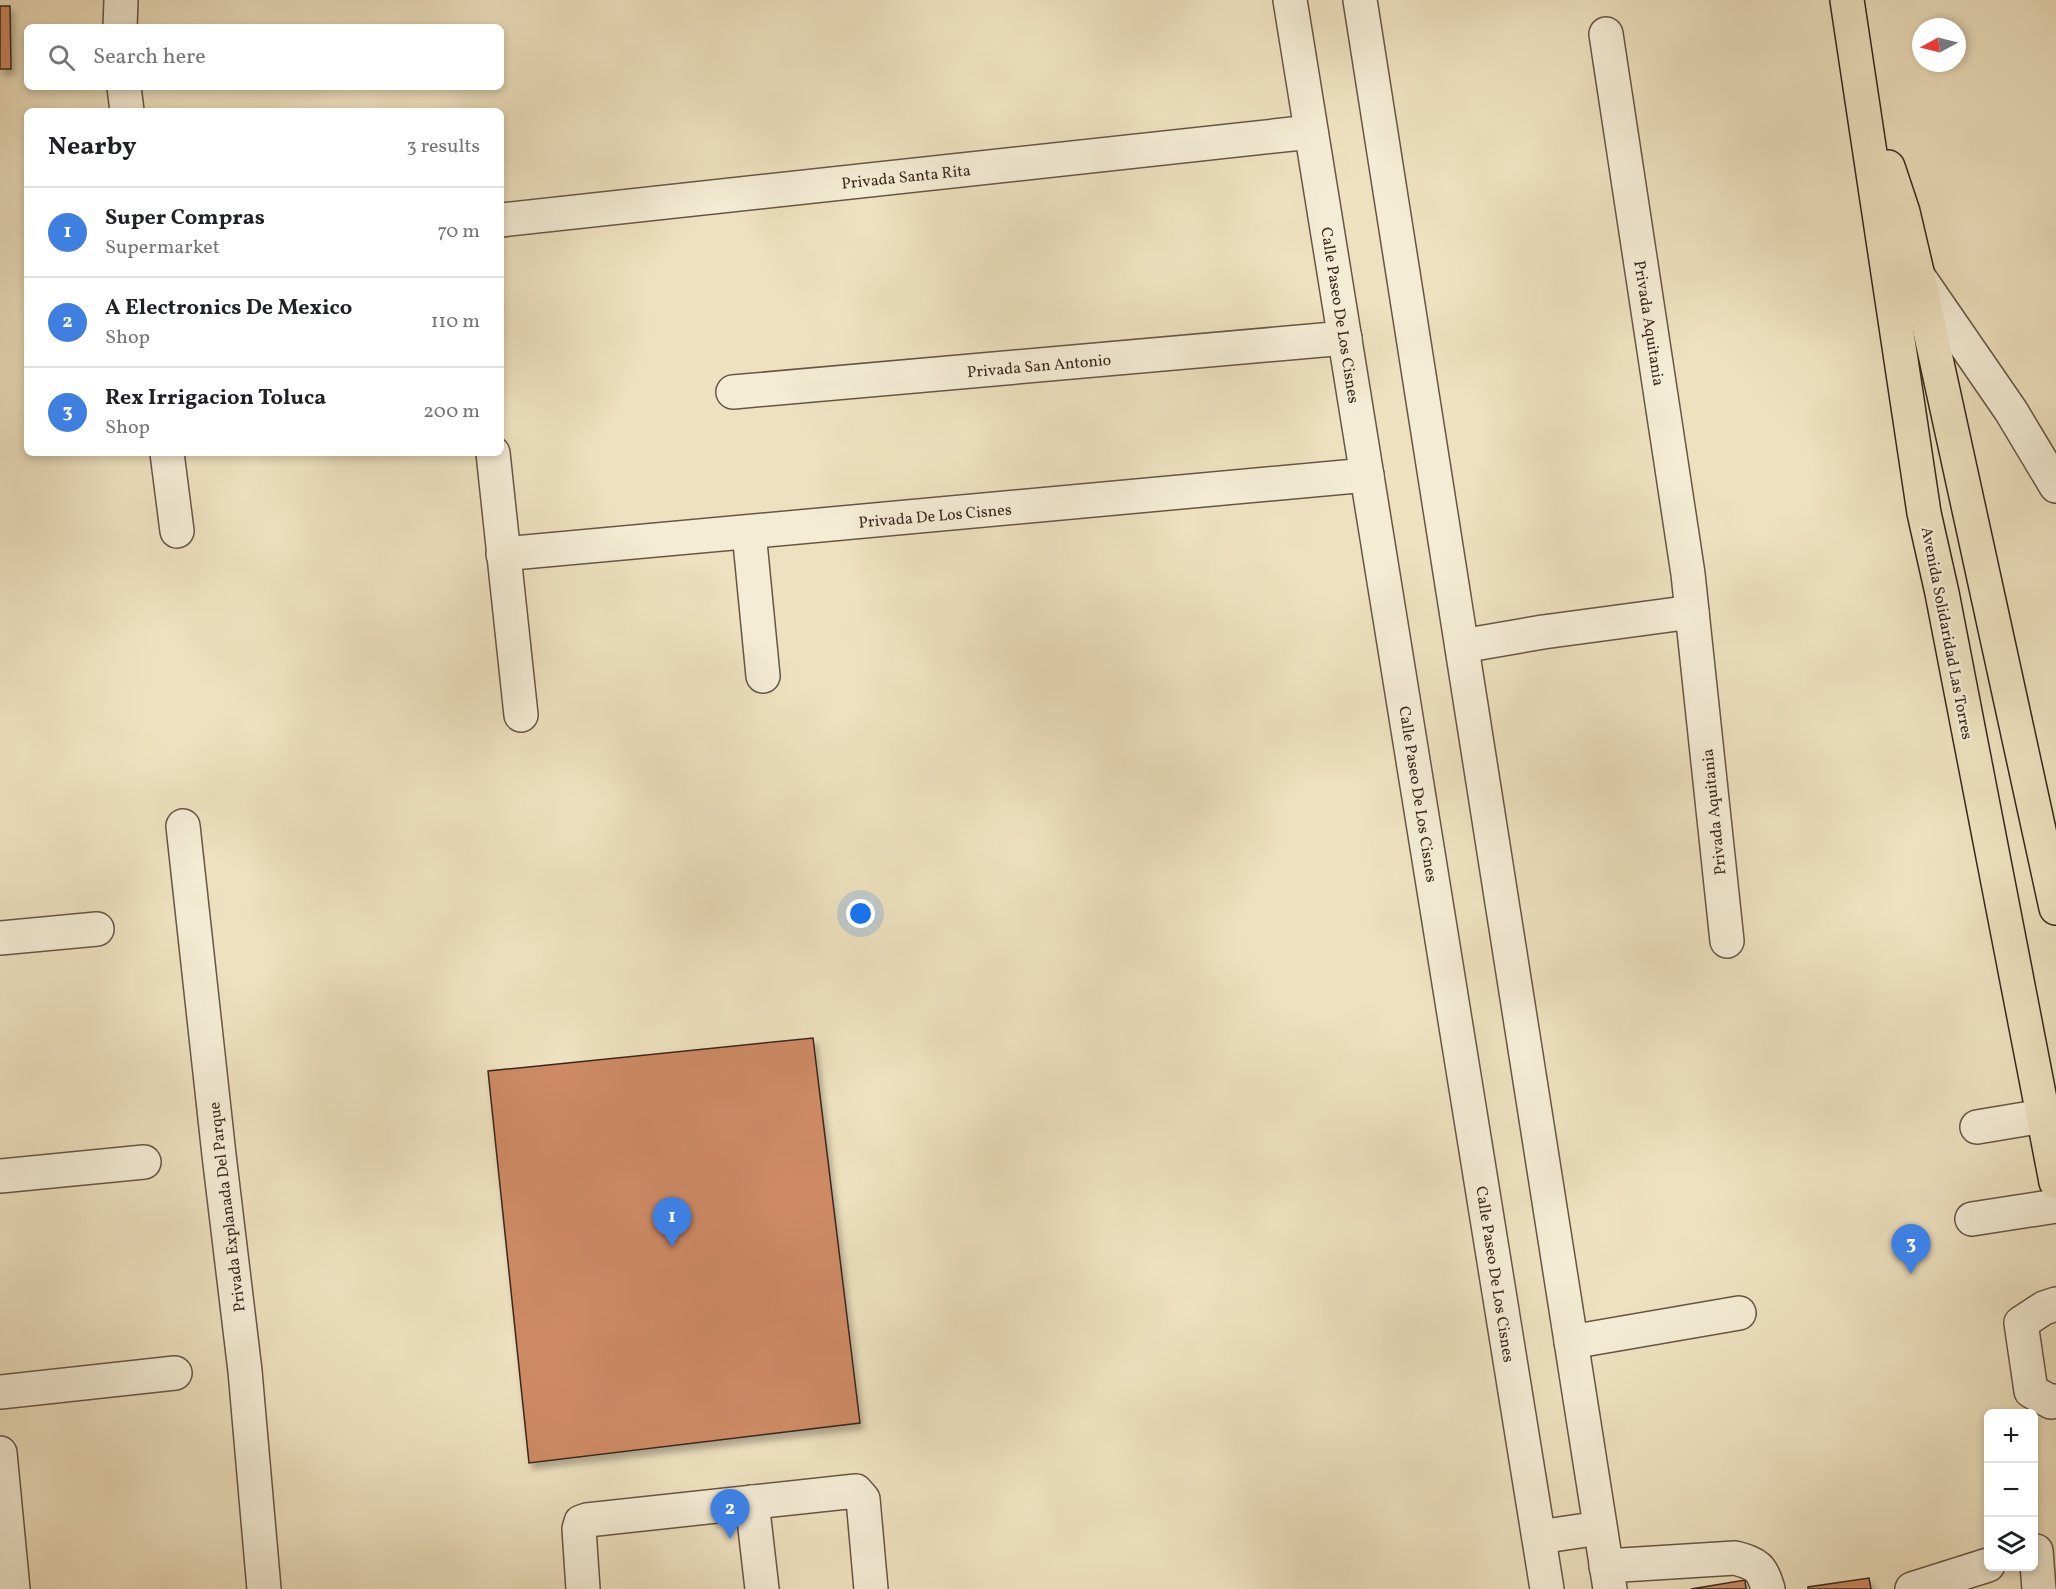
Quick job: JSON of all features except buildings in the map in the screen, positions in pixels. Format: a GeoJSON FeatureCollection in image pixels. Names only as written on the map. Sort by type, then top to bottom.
{"type":"FeatureCollection","features":[{"type":"Feature","properties":{"kind":"main road","name":"Avenida Solidaridad Las Torres"},"geometry":{"type":"LineString","coordinates":[[1847,0],[1924,513],[1942,593],[2056,1182]]}},
{"type":"Feature","properties":{"kind":"main road","name":"Avenida Solidaridad Las Torres"},"geometry":{"type":"LineString","coordinates":[[1859,80],[1903,212],[2056,908]]}},
{"type":"Feature","properties":{"kind":"street"},"geometry":{"type":"LineString","coordinates":[[120,24],[122,0]]}},
{"type":"Feature","properties":{"kind":"street","name":"Calle Paseo De Los Cisnes"},"geometry":{"type":"LineString","coordinates":[[1290,0],[1547,1589]]}},
{"type":"Feature","properties":{"kind":"street"},"geometry":{"type":"LineString","coordinates":[[1360,0],[1608,1577],[1659,1576],[1735,1558],[1755,1565],[1763,1572],[1768,1589]]}},
{"type":"Feature","properties":{"kind":"street","name":"Privada Aquitania"},"geometry":{"type":"LineString","coordinates":[[1606,34],[1688,574],[1727,941]]}},
{"type":"Feature","properties":{"kind":"street"},"geometry":{"type":"LineString","coordinates":[[124,90],[127,108]]}},
{"type":"Feature","properties":{"kind":"street","name":"Privada Santa Rita"},"geometry":{"type":"LineString","coordinates":[[504,220],[1311,132]]}},
{"type":"Feature","properties":{"kind":"street"},"geometry":{"type":"LineString","coordinates":[[1918,276],[2011,411],[2056,486]]}},
{"type":"Feature","properties":{"kind":"street","name":"Privada San Antonio"},"geometry":{"type":"LineString","coordinates":[[733,392],[1345,338]]}},
{"type":"Feature","properties":{"kind":"street"},"geometry":{"type":"LineString","coordinates":[[167,456],[177,531]]}},
{"type":"Feature","properties":{"kind":"street"},"geometry":{"type":"LineString","coordinates":[[492,456],[520,715]]}},
{"type":"Feature","properties":{"kind":"street","name":"Privada De Los Cisnes"},"geometry":{"type":"LineString","coordinates":[[503,554],[1367,475]]}},
{"type":"Feature","properties":{"kind":"street"},"geometry":{"type":"LineString","coordinates":[[749,532],[763,676]]}},
{"type":"Feature","properties":{"kind":"street"},"geometry":{"type":"LineString","coordinates":[[1462,646],[1692,612]]}},
{"type":"Feature","properties":{"kind":"street","name":"Privada Explanada Del Parque"},"geometry":{"type":"LineString","coordinates":[[183,826],[245,1371],[264,1589]]}},
{"type":"Feature","properties":{"kind":"street"},"geometry":{"type":"LineString","coordinates":[[0,938],[98,929]]}},
{"type":"Feature","properties":{"kind":"street"},"geometry":{"type":"LineString","coordinates":[[1977,1127],[2043,1116]]}},
{"type":"Feature","properties":{"kind":"street"},"geometry":{"type":"LineString","coordinates":[[0,1176],[144,1162]]}},
{"type":"Feature","properties":{"kind":"street"},"geometry":{"type":"LineString","coordinates":[[1972,1219],[2056,1206]]}},
{"type":"Feature","properties":{"kind":"street"},"geometry":{"type":"LineString","coordinates":[[2056,1304],[2044,1308],[2021,1323],[2031,1391],[2051,1401],[2056,1401]]}},
{"type":"Feature","properties":{"kind":"street"},"geometry":{"type":"LineString","coordinates":[[1571,1342],[1739,1313]]}},
{"type":"Feature","properties":{"kind":"street"},"geometry":{"type":"LineString","coordinates":[[0,1392],[175,1373]]}},
{"type":"Feature","properties":{"kind":"street"},"geometry":{"type":"LineString","coordinates":[[0,1453],[13,1589]]}},
{"type":"Feature","properties":{"kind":"street"},"geometry":{"type":"LineString","coordinates":[[583,1589],[579,1529],[581,1522],[856,1491],[863,1499],[871,1589]]}},
{"type":"Feature","properties":{"kind":"street"},"geometry":{"type":"LineString","coordinates":[[752,1502],[762,1589]]}},
{"type":"Feature","properties":{"kind":"street"},"geometry":{"type":"LineString","coordinates":[[1539,1537],[1600,1528]]}},
{"type":"Feature","properties":{"kind":"street"},"geometry":{"type":"LineString","coordinates":[[2039,1589],[2042,1555]]}},
{"type":"Feature","properties":{"kind":"street"},"geometry":{"type":"LineString","coordinates":[[1921,1587],[1984,1567]]}},
{"type":"Feature","properties":{"kind":"place","name":"Super Compras"},"geometry":{"type":"Point","coordinates":[672,1247]}},
{"type":"Feature","properties":{"kind":"place","name":"Rex Irrigacion Toluca"},"geometry":{"type":"Point","coordinates":[1911,1274]}},
{"type":"Feature","properties":{"kind":"place","name":"A Electronics De Mexico"},"geometry":{"type":"Point","coordinates":[730,1539]}}]}
